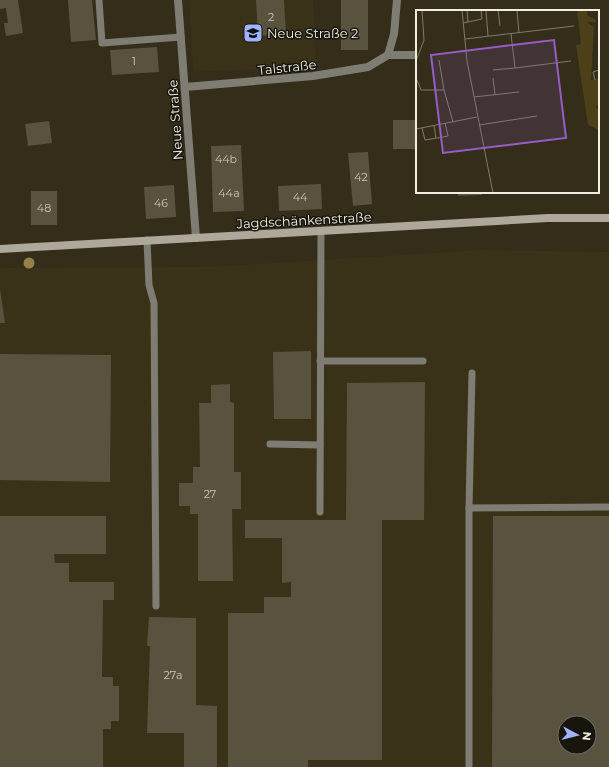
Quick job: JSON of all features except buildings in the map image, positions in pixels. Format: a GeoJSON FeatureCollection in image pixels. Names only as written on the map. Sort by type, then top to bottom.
{"type":"FeatureCollection","features":[{"type":"Feature","properties":{"kind":"main road","name":"Jagdschänkenstraße"},"geometry":{"type":"LineString","coordinates":[[0,249],[548,218],[609,218]]}},
{"type":"Feature","properties":{"kind":"street","name":"Neue Straße"},"geometry":{"type":"LineString","coordinates":[[178,0],[196,238]]}},
{"type":"Feature","properties":{"kind":"street"},"geometry":{"type":"LineString","coordinates":[[397,0],[394,34],[388,55],[416,55]]}},
{"type":"Feature","properties":{"kind":"street","name":"Talstraße"},"geometry":{"type":"LineString","coordinates":[[184,87],[247,83],[343,73],[368,67],[388,55]]}},
{"type":"Feature","properties":{"kind":"lane"},"geometry":{"type":"LineString","coordinates":[[99,0],[102,43],[181,37]]}},
{"type":"Feature","properties":{"kind":"lane"},"geometry":{"type":"LineString","coordinates":[[320,512],[321,231]]}},
{"type":"Feature","properties":{"kind":"lane"},"geometry":{"type":"LineString","coordinates":[[148,240],[149,286],[154,303],[156,606]]}},
{"type":"Feature","properties":{"kind":"lane"},"geometry":{"type":"LineString","coordinates":[[320,361],[423,361]]}},
{"type":"Feature","properties":{"kind":"lane"},"geometry":{"type":"LineString","coordinates":[[469,767],[472,373]]}},
{"type":"Feature","properties":{"kind":"lane"},"geometry":{"type":"LineString","coordinates":[[270,444],[320,445]]}},
{"type":"Feature","properties":{"kind":"lane"},"geometry":{"type":"LineString","coordinates":[[470,508],[609,507]]}},
{"type":"Feature","properties":{"kind":"shaded area","name":"Neue Straße 2"},"geometry":{"type":"Polygon","coordinates":[[[189,0],[313,0],[316,66],[193,72],[189,0]]]}},
{"type":"Feature","properties":{"kind":"shaded area"},"geometry":{"type":"Polygon","coordinates":[[[482,250],[609,252],[609,767],[0,767],[0,268],[208,267],[482,250]]]}},
{"type":"Feature","properties":{"kind":"place","name":"Neue Straße 2"},"geometry":{"type":"Point","coordinates":[253,33]}}]}
